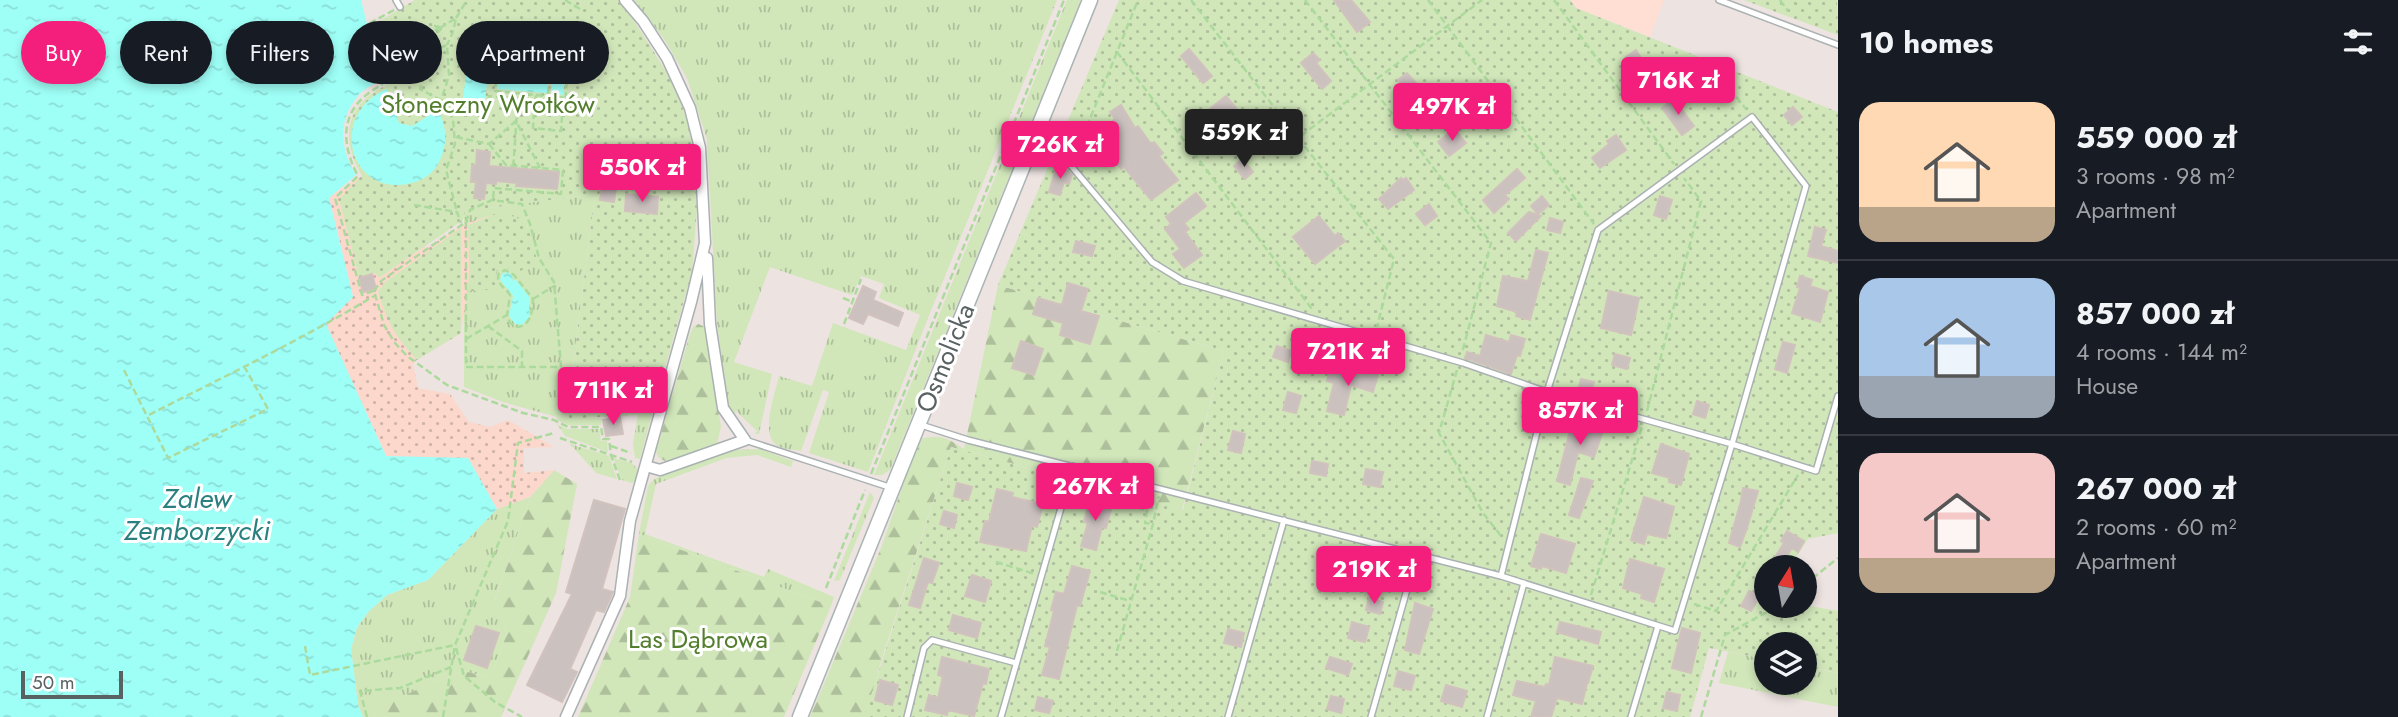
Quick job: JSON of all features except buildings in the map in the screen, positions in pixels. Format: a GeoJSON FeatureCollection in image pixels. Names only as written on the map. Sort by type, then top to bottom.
{"type":"FeatureCollection","features":[{"type":"Feature","properties":{"kind":"street"},"geometry":{"type":"LineString","coordinates":[[625,0],[643,21],[667,58],[690,107],[700,148],[710,324],[723,408],[745,440],[660,470],[646,466]]}},
{"type":"Feature","properties":{"kind":"street","name":"Osmolicka"},"geometry":{"type":"LineString","coordinates":[[800,717],[1090,0]]}},
{"type":"Feature","properties":{"kind":"street"},"geometry":{"type":"LineString","coordinates":[[566,717],[620,596],[630,521],[698,279],[705,243]]}},
{"type":"Feature","properties":{"kind":"lane"},"geometry":{"type":"LineString","coordinates":[[396,0],[400,7]]}},
{"type":"Feature","properties":{"kind":"lane"},"geometry":{"type":"LineString","coordinates":[[1719,0],[1838,46]]}},
{"type":"Feature","properties":{"kind":"lane"},"geometry":{"type":"LineString","coordinates":[[918,424],[1073,467],[1501,576],[1675,631],[1806,186],[1752,117],[1598,230],[1547,392],[1501,576]]}},
{"type":"Feature","properties":{"kind":"lane"},"geometry":{"type":"LineString","coordinates":[[1035,136],[1056,148],[1152,262],[1183,281],[1816,471],[1838,396]]}},
{"type":"Feature","properties":{"kind":"lane"},"geometry":{"type":"LineString","coordinates":[[745,440],[892,488]]}},
{"type":"Feature","properties":{"kind":"lane"},"geometry":{"type":"LineString","coordinates":[[1000,717],[1073,467]]}},
{"type":"Feature","properties":{"kind":"lane"},"geometry":{"type":"LineString","coordinates":[[1228,717],[1284,520]]}},
{"type":"Feature","properties":{"kind":"lane"},"geometry":{"type":"LineString","coordinates":[[1371,717],[1417,554]]}},
{"type":"Feature","properties":{"kind":"lane"},"geometry":{"type":"LineString","coordinates":[[1487,717],[1524,583]]}},
{"type":"Feature","properties":{"kind":"lane"},"geometry":{"type":"LineString","coordinates":[[1632,717],[1658,626]]}},
{"type":"Feature","properties":{"kind":"lane"},"geometry":{"type":"LineString","coordinates":[[907,717],[925,649],[932,639],[1016,663]]}},
{"type":"Feature","properties":{"kind":"path"},"geometry":{"type":"LineString","coordinates":[[441,101],[449,75],[446,62],[447,44],[456,18],[467,0]]}},
{"type":"Feature","properties":{"kind":"path"},"geometry":{"type":"LineString","coordinates":[[565,0],[580,9]]}},
{"type":"Feature","properties":{"kind":"path"},"geometry":{"type":"LineString","coordinates":[[826,588],[1064,0]]}},
{"type":"Feature","properties":{"kind":"path"},"geometry":{"type":"LineString","coordinates":[[1071,165],[1138,0]]}},
{"type":"Feature","properties":{"kind":"path"},"geometry":{"type":"LineString","coordinates":[[1191,0],[1394,259],[1374,338]]}},
{"type":"Feature","properties":{"kind":"path"},"geometry":{"type":"LineString","coordinates":[[1305,0],[1491,243],[1439,433],[1483,513],[1501,535],[1511,540]]}},
{"type":"Feature","properties":{"kind":"path"},"geometry":{"type":"LineString","coordinates":[[1428,0],[1598,230]]}},
{"type":"Feature","properties":{"kind":"path"},"geometry":{"type":"LineString","coordinates":[[1298,138],[1482,0]]}},
{"type":"Feature","properties":{"kind":"path"},"geometry":{"type":"LineString","coordinates":[[1780,0],[1788,11]]}},
{"type":"Feature","properties":{"kind":"path"},"geometry":{"type":"LineString","coordinates":[[374,293],[362,295],[335,198],[358,176],[346,146],[346,128],[352,109],[367,93],[382,85],[370,23],[400,7]]}},
{"type":"Feature","properties":{"kind":"path"},"geometry":{"type":"LineString","coordinates":[[442,25],[456,18]]}},
{"type":"Feature","properties":{"kind":"path"},"geometry":{"type":"LineString","coordinates":[[442,46],[447,44]]}},
{"type":"Feature","properties":{"kind":"path"},"geometry":{"type":"LineString","coordinates":[[1117,52],[1322,323]]}},
{"type":"Feature","properties":{"kind":"path"},"geometry":{"type":"LineString","coordinates":[[1710,64],[1752,117]]}},
{"type":"Feature","properties":{"kind":"path"},"geometry":{"type":"LineString","coordinates":[[420,84],[419,89],[441,101],[449,109],[456,137],[446,170],[457,212],[464,223]]}},
{"type":"Feature","properties":{"kind":"path"},"geometry":{"type":"LineString","coordinates":[[496,84],[495,91],[566,98]]}},
{"type":"Feature","properties":{"kind":"path"},"geometry":{"type":"LineString","coordinates":[[548,96],[549,84]]}},
{"type":"Feature","properties":{"kind":"path"},"geometry":{"type":"LineString","coordinates":[[536,95],[533,128],[561,131],[567,84]]}},
{"type":"Feature","properties":{"kind":"path"},"geometry":{"type":"LineString","coordinates":[[513,168],[519,93]]}},
{"type":"Feature","properties":{"kind":"path"},"geometry":{"type":"LineString","coordinates":[[441,101],[488,103],[489,96],[518,98]]}},
{"type":"Feature","properties":{"kind":"path"},"geometry":{"type":"LineString","coordinates":[[534,112],[562,115]]}},
{"type":"Feature","properties":{"kind":"path"},"geometry":{"type":"LineString","coordinates":[[489,144],[516,121]]}},
{"type":"Feature","properties":{"kind":"path"},"geometry":{"type":"LineString","coordinates":[[516,121],[540,168]]}},
{"type":"Feature","properties":{"kind":"path"},"geometry":{"type":"LineString","coordinates":[[456,137],[489,144],[506,165],[513,168],[563,170],[561,194],[494,188],[493,200]]}},
{"type":"Feature","properties":{"kind":"path"},"geometry":{"type":"LineString","coordinates":[[511,189],[512,183]]}},
{"type":"Feature","properties":{"kind":"path"},"geometry":{"type":"LineString","coordinates":[[493,200],[522,204],[539,258],[554,282],[561,368],[466,367],[464,223],[470,210],[493,200]]}},
{"type":"Feature","properties":{"kind":"path"},"geometry":{"type":"LineString","coordinates":[[414,205],[457,212]]}},
{"type":"Feature","properties":{"kind":"path"},"geometry":{"type":"LineString","coordinates":[[146,416],[326,325],[374,293],[381,281],[464,223]]}},
{"type":"Feature","properties":{"kind":"path"},"geometry":{"type":"LineString","coordinates":[[501,271],[511,271],[533,299],[531,316],[526,324],[514,326],[507,315],[510,295],[498,282],[497,276],[501,271]]}},
{"type":"Feature","properties":{"kind":"path"},"geometry":{"type":"LineString","coordinates":[[844,324],[861,279]]}},
{"type":"Feature","properties":{"kind":"path"},"geometry":{"type":"LineString","coordinates":[[533,299],[554,286]]}},
{"type":"Feature","properties":{"kind":"path"},"geometry":{"type":"LineString","coordinates":[[374,293],[384,325],[395,343],[417,364],[447,385],[568,427],[601,428],[603,439],[609,439],[611,455],[621,484]]}},
{"type":"Feature","properties":{"kind":"path"},"geometry":{"type":"LineString","coordinates":[[843,298],[853,302]]}},
{"type":"Feature","properties":{"kind":"path"},"geometry":{"type":"LineString","coordinates":[[466,339],[507,315]]}},
{"type":"Feature","properties":{"kind":"path"},"geometry":{"type":"LineString","coordinates":[[488,326],[522,351],[522,367]]}},
{"type":"Feature","properties":{"kind":"path"},"geometry":{"type":"LineString","coordinates":[[124,370],[168,458],[268,410],[244,366]]}},
{"type":"Feature","properties":{"kind":"path"},"geometry":{"type":"LineString","coordinates":[[1588,604],[1644,419]]}},
{"type":"Feature","properties":{"kind":"path"},"geometry":{"type":"LineString","coordinates":[[443,717],[455,645],[508,521],[518,443],[554,433]]}},
{"type":"Feature","properties":{"kind":"path"},"geometry":{"type":"LineString","coordinates":[[559,438],[632,462]]}},
{"type":"Feature","properties":{"kind":"path"},"geometry":{"type":"LineString","coordinates":[[610,446],[631,453]]}},
{"type":"Feature","properties":{"kind":"path"},"geometry":{"type":"LineString","coordinates":[[1684,601],[1716,611],[1802,467]]}},
{"type":"Feature","properties":{"kind":"path"},"geometry":{"type":"LineString","coordinates":[[1117,651],[1153,524],[1160,489]]}},
{"type":"Feature","properties":{"kind":"path"},"geometry":{"type":"LineString","coordinates":[[1117,501],[1147,510],[1146,523],[1153,524]]}},
{"type":"Feature","properties":{"kind":"path"},"geometry":{"type":"LineString","coordinates":[[1817,574],[1838,558]]}},
{"type":"Feature","properties":{"kind":"path"},"geometry":{"type":"LineString","coordinates":[[996,562],[1041,576]]}},
{"type":"Feature","properties":{"kind":"path"},"geometry":{"type":"LineString","coordinates":[[1100,592],[1130,601]]}},
{"type":"Feature","properties":{"kind":"path"},"geometry":{"type":"LineString","coordinates":[[1701,717],[1725,635],[1756,618]]}},
{"type":"Feature","properties":{"kind":"path"},"geometry":{"type":"LineString","coordinates":[[304,646],[310,676],[455,645]]}},
{"type":"Feature","properties":{"kind":"path"},"geometry":{"type":"LineString","coordinates":[[455,645],[464,676],[495,702],[522,717]]}},
{"type":"Feature","properties":{"kind":"path"},"geometry":{"type":"LineString","coordinates":[[367,717],[360,691],[400,688],[451,667]]}},
{"type":"Feature","properties":{"kind":"shaded area"},"geometry":{"type":"Polygon","coordinates":[[[1570,0],[1664,0],[1650,37],[1576,8],[1570,0]]]}},
{"type":"Feature","properties":{"kind":"green space","name":"Słoneczny Wrotków"},"geometry":{"type":"Polygon","coordinates":[[[415,0],[618,0],[633,19],[674,84],[687,120],[697,209],[692,272],[652,414],[566,419],[595,194],[465,211],[463,220],[379,278],[375,273],[359,277],[339,199],[362,176],[355,162],[349,136],[354,113],[361,103],[385,84],[442,84],[442,21],[380,21],[415,0]]]}},
{"type":"Feature","properties":{"kind":"green space"},"geometry":{"type":"Polygon","coordinates":[[[634,0],[1057,0],[868,472],[809,453],[829,392],[823,390],[801,451],[780,447],[772,441],[770,414],[779,376],[812,386],[833,323],[906,350],[920,315],[879,298],[884,284],[861,276],[852,295],[770,267],[734,362],[772,374],[759,434],[755,434],[757,431],[736,411],[733,415],[728,408],[717,323],[707,139],[687,78],[664,39],[634,0]]]}},
{"type":"Feature","properties":{"kind":"green space"},"geometry":{"type":"Polygon","coordinates":[[[1067,0],[1081,0],[890,470],[882,475],[874,475],[1067,0]]]}},
{"type":"Feature","properties":{"kind":"green space"},"geometry":{"type":"Polygon","coordinates":[[[1119,0],[1570,0],[1576,8],[1838,112],[1838,533],[1808,539],[1798,555],[1754,555],[1754,618],[1817,618],[1817,607],[1838,611],[1838,673],[1817,669],[1817,632],[1754,632],[1754,657],[1709,648],[1690,717],[864,717],[951,447],[1183,510],[1224,351],[998,285],[1119,0]]]}},
{"type":"Feature","properties":{"kind":"green space"},"geometry":{"type":"Polygon","coordinates":[[[1744,0],[1837,0],[1838,35],[1744,0]]]}},
{"type":"Feature","properties":{"kind":"green space"},"geometry":{"type":"Polygon","coordinates":[[[595,194],[566,418],[602,418],[601,425],[568,425],[557,420],[557,417],[503,402],[464,387],[464,211],[595,194]]]}},
{"type":"Feature","properties":{"kind":"green space"},"geometry":{"type":"Polygon","coordinates":[[[495,214],[516,217],[527,226],[537,261],[517,273],[505,267],[497,270],[494,282],[500,289],[470,291],[468,225],[495,214]]]}},
{"type":"Feature","properties":{"kind":"green space"},"geometry":{"type":"Polygon","coordinates":[[[461,228],[461,333],[417,360],[393,329],[378,292],[384,283],[461,228]]]}},
{"type":"Feature","properties":{"kind":"green space"},"geometry":{"type":"Polygon","coordinates":[[[998,285],[1224,351],[1182,510],[951,447],[881,661],[866,717],[810,717],[881,548],[919,439],[943,438],[964,449],[998,285]]]}},
{"type":"Feature","properties":{"kind":"green space"},"geometry":{"type":"Polygon","coordinates":[[[698,324],[703,326],[707,333],[721,427],[717,444],[668,463],[658,457],[656,451],[690,334],[698,324]]]}},
{"type":"Feature","properties":{"kind":"green space"},"geometry":{"type":"Polygon","coordinates":[[[856,340],[869,343],[879,356],[878,366],[870,376],[855,374],[843,362],[848,342],[856,340]]]}},
{"type":"Feature","properties":{"kind":"green space"},"geometry":{"type":"Polygon","coordinates":[[[638,414],[652,414],[640,459],[635,458],[633,443],[638,414]]]}},
{"type":"Feature","properties":{"kind":"green space"},"geometry":{"type":"Polygon","coordinates":[[[557,424],[567,429],[599,429],[601,441],[607,441],[608,452],[565,436],[557,424]]]}},
{"type":"Feature","properties":{"kind":"green space"},"geometry":{"type":"Polygon","coordinates":[[[570,444],[609,456],[617,479],[596,473],[570,444]]]}},
{"type":"Feature","properties":{"kind":"green space"},"geometry":{"type":"Polygon","coordinates":[[[760,449],[793,461],[791,467],[757,455],[726,458],[656,484],[645,534],[764,577],[768,569],[834,597],[831,606],[639,534],[648,486],[654,479],[695,461],[732,450],[760,449]]]}},
{"type":"Feature","properties":{"kind":"green space"},"geometry":{"type":"Polygon","coordinates":[[[613,458],[631,463],[638,469],[636,481],[632,483],[622,480],[613,458]]]}},
{"type":"Feature","properties":{"kind":"green space","name":"Las Dąbrowa"},"geometry":{"type":"Polygon","coordinates":[[[554,470],[577,484],[556,593],[501,717],[373,717],[382,706],[464,671],[491,678],[508,630],[495,601],[530,497],[554,470]]]}},
{"type":"Feature","properties":{"kind":"green space"},"geometry":{"type":"Polygon","coordinates":[[[870,492],[874,498],[840,580],[834,581],[870,492]]]}},
{"type":"Feature","properties":{"kind":"green space"},"geometry":{"type":"Polygon","coordinates":[[[530,497],[495,600],[508,630],[491,678],[464,671],[383,706],[373,717],[363,717],[358,705],[351,649],[357,628],[369,611],[387,595],[428,580],[497,509],[530,497]]]}},
{"type":"Feature","properties":{"kind":"green space","name":"Las Dąbrowa"},"geometry":{"type":"Polygon","coordinates":[[[639,534],[831,606],[784,717],[578,717],[630,597],[639,534]]]}},
{"type":"Feature","properties":{"kind":"green space"},"geometry":{"type":"Polygon","coordinates":[[[1728,652],[1754,657],[1754,690],[1719,683],[1728,652]]]}},
{"type":"Feature","properties":{"kind":"green space"},"geometry":{"type":"Polygon","coordinates":[[[1817,669],[1838,673],[1838,707],[1778,695],[1817,695],[1817,669]]]}},
{"type":"Feature","properties":{"kind":"sand"},"geometry":{"type":"Polygon","coordinates":[[[362,176],[420,221],[426,249],[462,225],[495,214],[528,226],[528,250],[470,264],[466,307],[459,335],[421,355],[413,364],[418,388],[450,394],[469,422],[490,427],[508,420],[554,447],[524,448],[524,473],[554,470],[530,497],[497,509],[469,537],[387,457],[325,323],[353,296],[329,197],[362,176]]]}},
{"type":"Feature","properties":{"kind":"water","name":"Zalew Zemborzycki"},"geometry":{"type":"Polygon","coordinates":[[[0,0],[361,0],[366,21],[348,21],[348,84],[374,84],[358,96],[344,125],[344,145],[356,175],[329,198],[353,297],[326,324],[386,456],[468,458],[497,509],[428,580],[387,595],[369,611],[357,627],[351,649],[358,705],[363,717],[0,717],[0,0]]]}},
{"type":"Feature","properties":{"kind":"water"},"geometry":{"type":"Polygon","coordinates":[[[465,84],[487,84],[485,101],[463,99],[465,84]]]}},
{"type":"Feature","properties":{"kind":"water"},"geometry":{"type":"Polygon","coordinates":[[[497,84],[548,84],[547,93],[497,89],[497,84]]]}},
{"type":"Feature","properties":{"kind":"water"},"geometry":{"type":"Polygon","coordinates":[[[552,84],[564,84],[563,95],[551,94],[552,84]]]}},
{"type":"Feature","properties":{"kind":"water"},"geometry":{"type":"Polygon","coordinates":[[[387,89],[399,123],[412,126],[438,110],[443,123],[445,142],[439,162],[429,174],[415,182],[393,185],[375,180],[362,168],[354,153],[352,135],[356,117],[368,101],[387,89]]]}},
{"type":"Feature","properties":{"kind":"water"},"geometry":{"type":"Polygon","coordinates":[[[507,272],[530,298],[529,317],[522,325],[515,324],[509,316],[513,296],[500,280],[502,274],[507,272]]]}}]}
